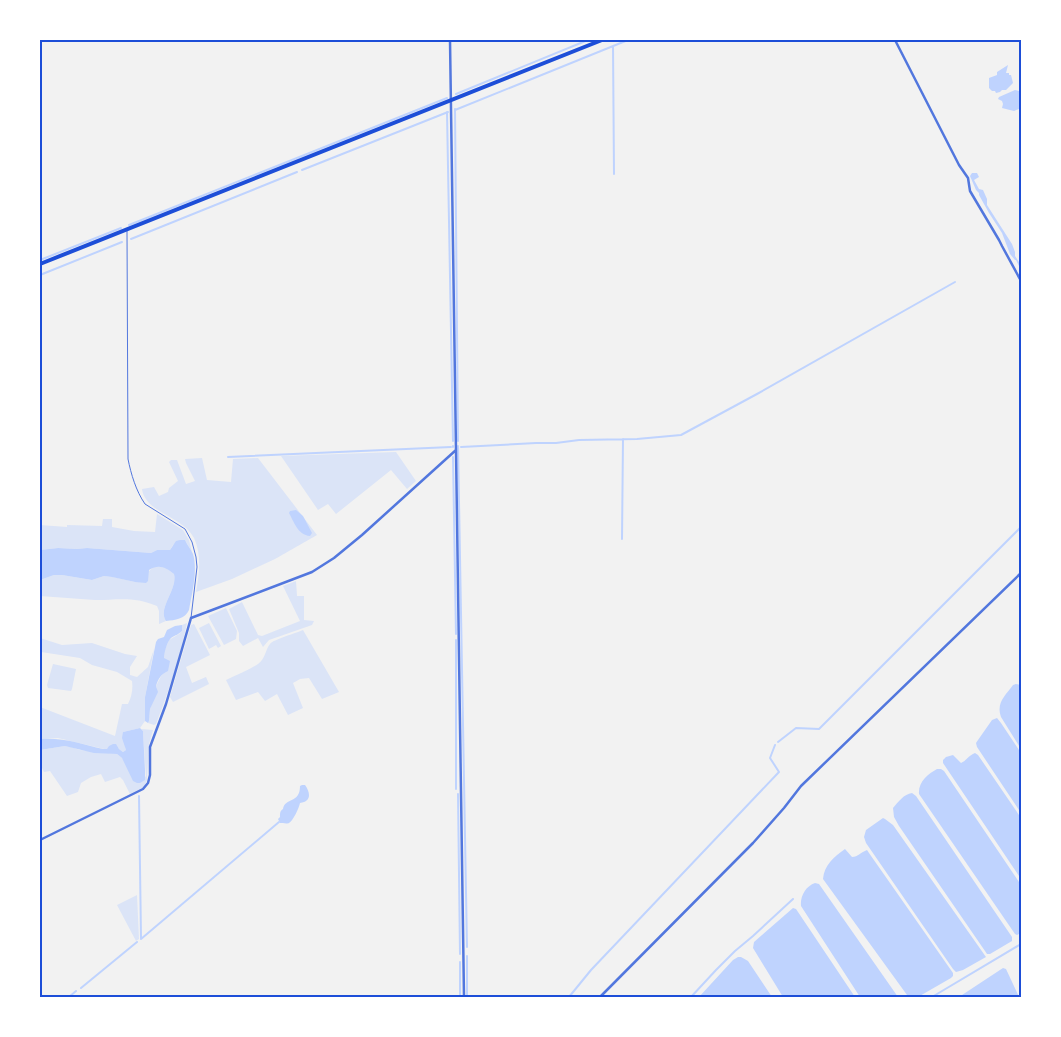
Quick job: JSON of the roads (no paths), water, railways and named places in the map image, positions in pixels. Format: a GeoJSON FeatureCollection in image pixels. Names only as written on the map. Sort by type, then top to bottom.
{"type":"FeatureCollection","features":[{"type":"Feature","properties":{"kind":"main road"},"geometry":{"type":"LineString","coordinates":[[40,264],[602,40]]}},
{"type":"Feature","properties":{"kind":"street"},"geometry":{"type":"LineString","coordinates":[[450,40],[464,997]]}},
{"type":"Feature","properties":{"kind":"street"},"geometry":{"type":"LineString","coordinates":[[895,40],[959,165],[968,178],[970,192],[1000,240],[1021,281]]}},
{"type":"Feature","properties":{"kind":"street"},"geometry":{"type":"LineString","coordinates":[[40,840],[147,786],[150,775],[150,748],[169,695],[191,618],[312,572],[334,558],[362,535],[456,450]]}},
{"type":"Feature","properties":{"kind":"street"},"geometry":{"type":"LineString","coordinates":[[600,997],[753,843],[801,786],[1021,573]]}},
{"type":"Feature","properties":{"kind":"lane"},"geometry":{"type":"LineString","coordinates":[[127,230],[128,456],[138,492],[145,504],[185,529],[192,542],[197,567],[191,618]]}},
{"type":"Feature","properties":{"kind":"water"},"geometry":{"type":"Polygon","coordinates":[[[1008,65],[1006,73],[1011,75],[1013,83],[1006,90],[996,93],[992,91],[989,88],[989,78],[997,75],[997,72],[1008,65]]]}},
{"type":"Feature","properties":{"kind":"water"},"geometry":{"type":"Polygon","coordinates":[[[1015,90],[1019,91],[1021,95],[1021,108],[1014,111],[1002,108],[1003,104],[998,99],[999,97],[1015,90]]]}},
{"type":"Feature","properties":{"kind":"water"},"geometry":{"type":"Polygon","coordinates":[[[972,173],[977,173],[979,177],[974,180],[979,189],[983,190],[987,199],[987,205],[1012,244],[1015,256],[1021,265],[1021,270],[1016,260],[1010,254],[1002,233],[976,190],[970,176],[972,173]]]}},
{"type":"Feature","properties":{"kind":"water"},"geometry":{"type":"Polygon","coordinates":[[[296,510],[303,516],[312,533],[310,536],[299,531],[289,513],[296,510]]]}},
{"type":"Feature","properties":{"kind":"water"},"geometry":{"type":"Polygon","coordinates":[[[185,540],[193,554],[195,575],[189,610],[185,615],[176,619],[166,621],[164,616],[164,610],[173,586],[174,574],[162,567],[149,570],[146,583],[104,576],[92,580],[54,575],[40,580],[40,550],[87,548],[151,553],[157,550],[170,550],[176,541],[185,540]]]}},
{"type":"Feature","properties":{"kind":"water"},"geometry":{"type":"Polygon","coordinates":[[[182,625],[182,631],[168,642],[164,658],[170,661],[168,671],[162,675],[157,683],[158,692],[150,709],[148,723],[145,721],[145,697],[156,642],[164,637],[167,630],[182,625]]]}},
{"type":"Feature","properties":{"kind":"water"},"geometry":{"type":"Polygon","coordinates":[[[1013,685],[1021,685],[1021,749],[1001,717],[1000,712],[1002,700],[1013,685]]]}},
{"type":"Feature","properties":{"kind":"water"},"geometry":{"type":"Polygon","coordinates":[[[997,718],[1021,753],[1021,813],[977,747],[976,743],[978,740],[992,720],[997,718]]]}},
{"type":"Feature","properties":{"kind":"water"},"geometry":{"type":"Polygon","coordinates":[[[140,728],[143,731],[145,780],[140,783],[133,781],[122,758],[117,754],[94,753],[65,746],[40,750],[40,739],[56,739],[103,749],[116,744],[123,752],[126,750],[122,738],[123,732],[140,728]]]}},
{"type":"Feature","properties":{"kind":"water"},"geometry":{"type":"Polygon","coordinates":[[[975,753],[1021,818],[1021,879],[943,763],[946,757],[953,755],[961,763],[975,753]]]}},
{"type":"Feature","properties":{"kind":"water"},"geometry":{"type":"Polygon","coordinates":[[[937,769],[944,771],[1021,885],[1021,933],[1017,935],[919,794],[922,782],[937,769]]]}},
{"type":"Feature","properties":{"kind":"water"},"geometry":{"type":"Polygon","coordinates":[[[305,785],[308,791],[308,799],[300,803],[291,822],[280,823],[278,819],[284,805],[298,796],[300,786],[305,785]]]}},
{"type":"Feature","properties":{"kind":"water"},"geometry":{"type":"Polygon","coordinates":[[[912,793],[916,796],[1012,937],[1012,941],[990,954],[987,954],[894,817],[893,808],[904,797],[912,793]]]}},
{"type":"Feature","properties":{"kind":"water"},"geometry":{"type":"Polygon","coordinates":[[[883,818],[893,825],[986,957],[963,970],[956,972],[953,969],[866,843],[864,837],[866,830],[883,818]]]}},
{"type":"Feature","properties":{"kind":"water"},"geometry":{"type":"Polygon","coordinates":[[[845,849],[852,857],[867,850],[953,973],[951,978],[918,997],[909,997],[907,995],[823,879],[825,870],[833,858],[845,849]]]}},
{"type":"Feature","properties":{"kind":"water"},"geometry":{"type":"Polygon","coordinates":[[[815,883],[819,884],[898,997],[860,997],[801,906],[804,892],[815,883]]]}},
{"type":"Feature","properties":{"kind":"water"},"geometry":{"type":"Polygon","coordinates":[[[793,908],[796,909],[855,997],[783,997],[753,948],[754,942],[793,908]]]}},
{"type":"Feature","properties":{"kind":"water"},"geometry":{"type":"Polygon","coordinates":[[[738,957],[748,961],[772,997],[699,997],[733,960],[738,957]]]}},
{"type":"Feature","properties":{"kind":"water"},"geometry":{"type":"Polygon","coordinates":[[[1003,968],[1006,969],[1019,997],[959,997],[1003,968]]]}},
{"type":"Feature","properties":{"kind":"waterway"},"geometry":{"type":"LineString","coordinates":[[456,94],[588,40]]}},
{"type":"Feature","properties":{"kind":"waterway"},"geometry":{"type":"LineString","coordinates":[[455,110],[628,40]]}},
{"type":"Feature","properties":{"kind":"waterway"},"geometry":{"type":"LineString","coordinates":[[613,46],[614,174]]}},
{"type":"Feature","properties":{"kind":"waterway"},"geometry":{"type":"LineString","coordinates":[[129,225],[447,98]]}},
{"type":"Feature","properties":{"kind":"waterway"},"geometry":{"type":"LineString","coordinates":[[455,109],[458,441]]}},
{"type":"Feature","properties":{"kind":"waterway"},"geometry":{"type":"LineString","coordinates":[[447,112],[453,441]]}},
{"type":"Feature","properties":{"kind":"waterway"},"geometry":{"type":"LineString","coordinates":[[302,170],[448,112]]}},
{"type":"Feature","properties":{"kind":"waterway"},"geometry":{"type":"LineString","coordinates":[[131,239],[297,172]]}},
{"type":"Feature","properties":{"kind":"waterway"},"geometry":{"type":"LineString","coordinates":[[40,260],[121,228]]}},
{"type":"Feature","properties":{"kind":"waterway"},"geometry":{"type":"LineString","coordinates":[[40,275],[122,242]]}},
{"type":"Feature","properties":{"kind":"waterway"},"geometry":{"type":"LineString","coordinates":[[461,447],[556,443],[579,440],[637,439],[681,435],[955,282]]}},
{"type":"Feature","properties":{"kind":"waterway"},"geometry":{"type":"LineString","coordinates":[[622,539],[623,439]]}},
{"type":"Feature","properties":{"kind":"waterway"},"geometry":{"type":"LineString","coordinates":[[458,446],[467,947]]}},
{"type":"Feature","properties":{"kind":"waterway"},"geometry":{"type":"LineString","coordinates":[[228,457],[451,447]]}},
{"type":"Feature","properties":{"kind":"waterway"},"geometry":{"type":"LineString","coordinates":[[453,457],[456,634]]}},
{"type":"Feature","properties":{"kind":"waterway"},"geometry":{"type":"LineString","coordinates":[[778,742],[796,728],[819,729],[1021,527]]}},
{"type":"Feature","properties":{"kind":"waterway"},"geometry":{"type":"LineString","coordinates":[[456,640],[456,789]]}},
{"type":"Feature","properties":{"kind":"waterway"},"geometry":{"type":"LineString","coordinates":[[569,997],[591,970],[779,772],[770,758],[775,745]]}},
{"type":"Feature","properties":{"kind":"waterway"},"geometry":{"type":"LineString","coordinates":[[458,794],[460,954]]}},
{"type":"Feature","properties":{"kind":"waterway"},"geometry":{"type":"LineString","coordinates":[[139,796],[141,938]]}},
{"type":"Feature","properties":{"kind":"waterway"},"geometry":{"type":"LineString","coordinates":[[141,939],[279,822]]}},
{"type":"Feature","properties":{"kind":"waterway"},"geometry":{"type":"LineString","coordinates":[[691,997],[735,951],[793,899]]}},
{"type":"Feature","properties":{"kind":"waterway"},"geometry":{"type":"LineString","coordinates":[[81,988],[137,942]]}},
{"type":"Feature","properties":{"kind":"waterway"},"geometry":{"type":"LineString","coordinates":[[932,997],[1021,944]]}},
{"type":"Feature","properties":{"kind":"waterway"},"geometry":{"type":"LineString","coordinates":[[467,956],[467,997]]}},
{"type":"Feature","properties":{"kind":"waterway"},"geometry":{"type":"LineString","coordinates":[[460,962],[460,997]]}},
{"type":"Feature","properties":{"kind":"waterway"},"geometry":{"type":"LineString","coordinates":[[69,997],[76,991]]}}]}
